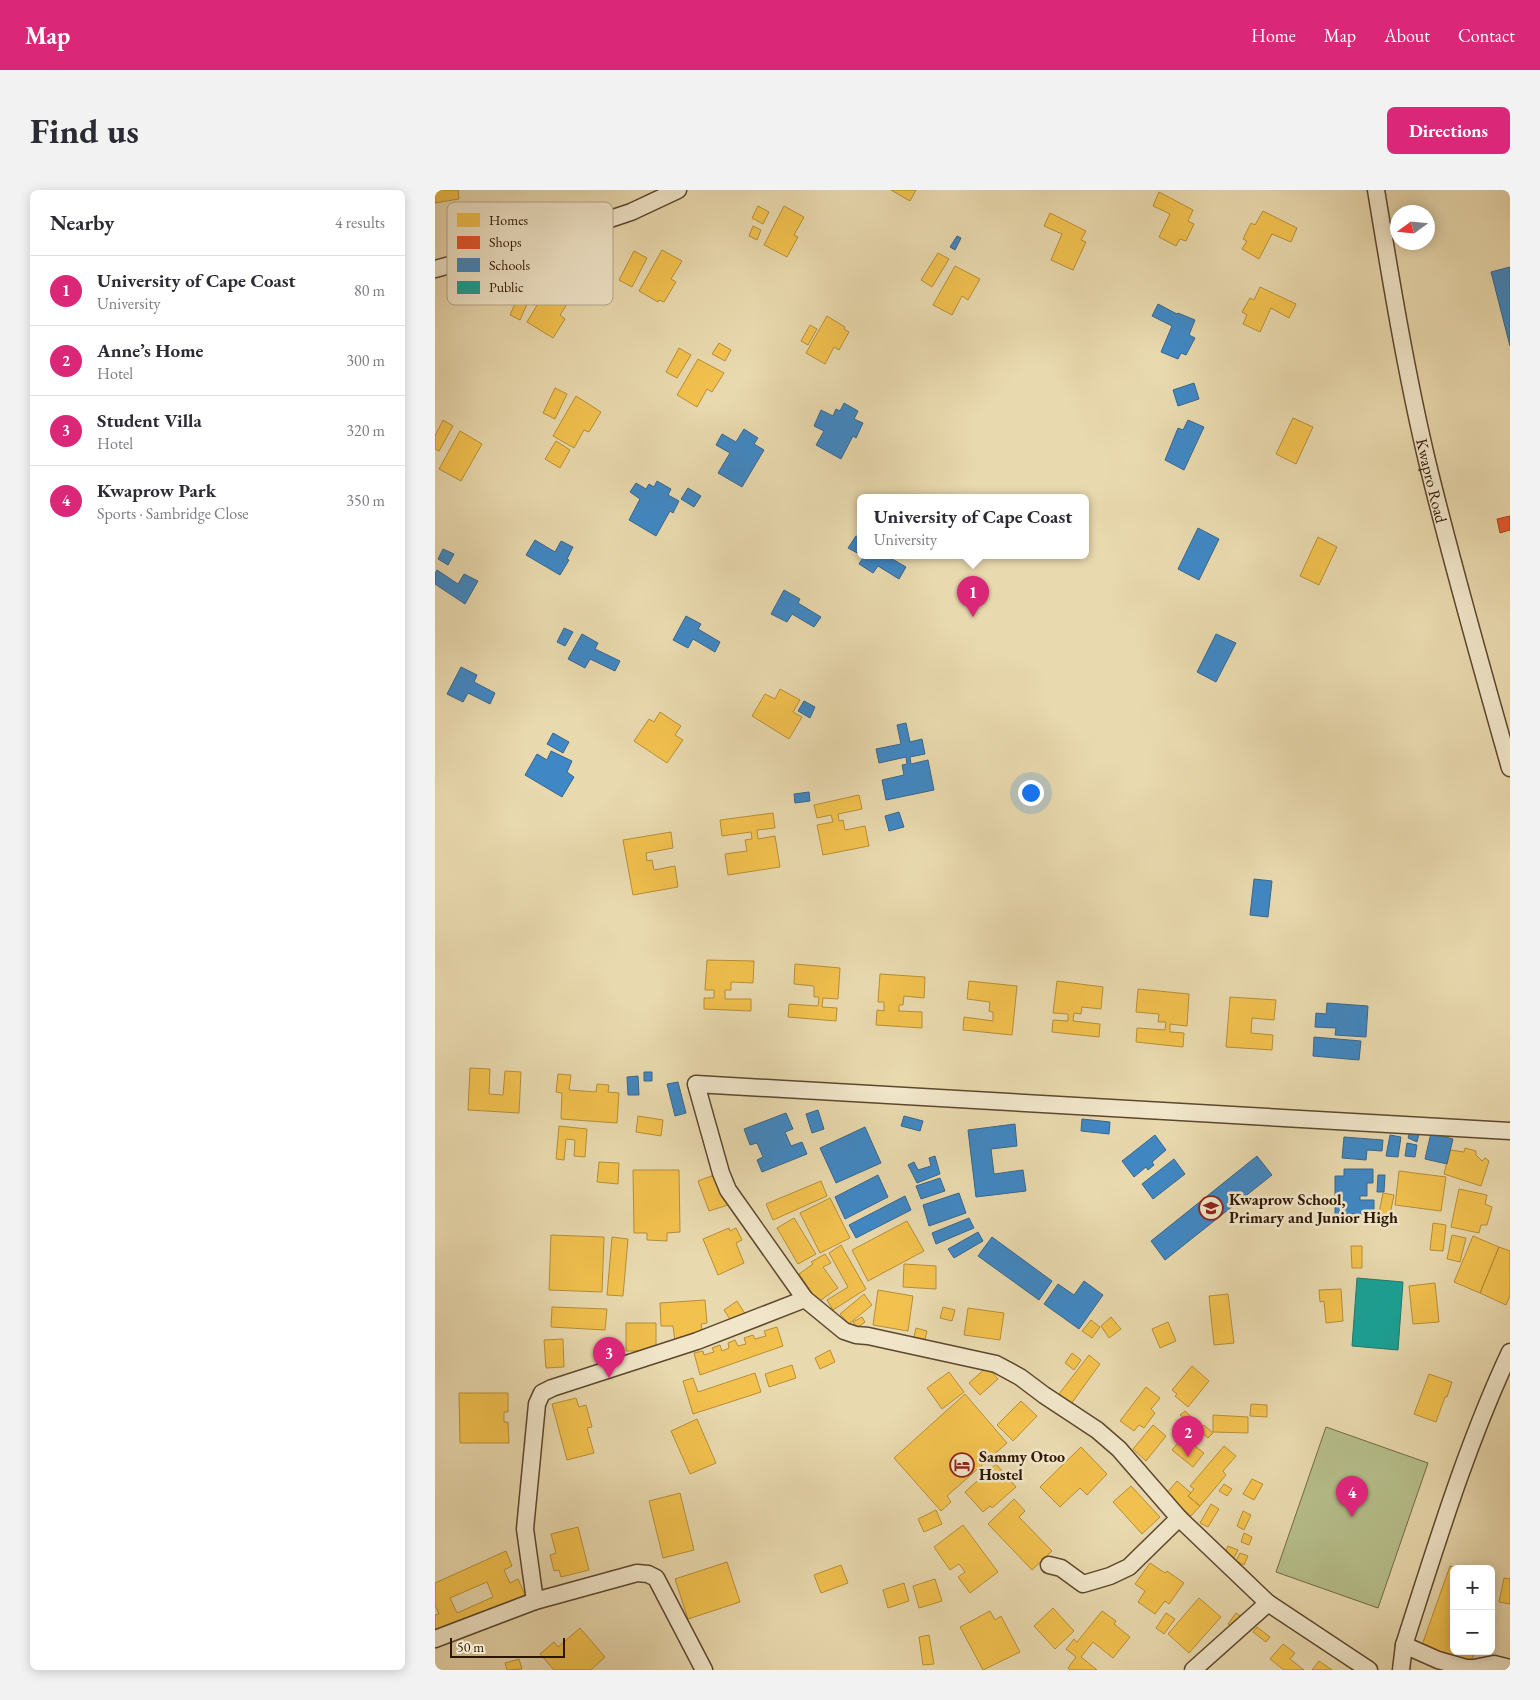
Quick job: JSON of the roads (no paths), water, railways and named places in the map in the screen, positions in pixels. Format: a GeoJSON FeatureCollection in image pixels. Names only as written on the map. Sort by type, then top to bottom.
{"type":"FeatureCollection","features":[{"type":"Feature","properties":{"kind":"street"},"geometry":{"type":"LineString","coordinates":[[613,218],[631,212],[678,190]]}},
{"type":"Feature","properties":{"kind":"street","name":"Kwapro Road"},"geometry":{"type":"LineString","coordinates":[[1376,190],[1397,319],[1426,459],[1448,549],[1510,768]]}},
{"type":"Feature","properties":{"kind":"street"},"geometry":{"type":"LineString","coordinates":[[1369,1670],[1267,1603],[1179,1518],[1119,1449],[1097,1430],[1044,1396],[1020,1377],[996,1364],[844,1331],[805,1299],[728,1190],[721,1173],[696,1084],[1510,1131]]}},
{"type":"Feature","properties":{"kind":"street"},"geometry":{"type":"LineString","coordinates":[[535,1601],[525,1529],[537,1404],[542,1393],[552,1388],[697,1341],[805,1299]]}},
{"type":"Feature","properties":{"kind":"street"},"geometry":{"type":"LineString","coordinates":[[1401,1670],[1404,1645],[1458,1479],[1498,1377],[1510,1352]]}},
{"type":"Feature","properties":{"kind":"street"},"geometry":{"type":"LineString","coordinates":[[1049,1566],[1061,1568],[1083,1584],[1110,1576],[1129,1567],[1179,1518]]}},
{"type":"Feature","properties":{"kind":"street"},"geometry":{"type":"LineString","coordinates":[[435,1639],[535,1601],[637,1573],[649,1574],[656,1578],[704,1670]]}},
{"type":"Feature","properties":{"kind":"street"},"geometry":{"type":"LineString","coordinates":[[1193,1670],[1267,1603]]}},
{"type":"Feature","properties":{"kind":"street"},"geometry":{"type":"LineString","coordinates":[[1404,1645],[1438,1660],[1466,1668],[1494,1664],[1510,1668]]}},
{"type":"Feature","properties":{"kind":"place","name":"University of Cape Coast"},"geometry":{"type":"Point","coordinates":[973,617]}},
{"type":"Feature","properties":{"kind":"place","name":"Kwaprow School, Primary and Junior High"},"geometry":{"type":"Point","coordinates":[1211,1208]}},
{"type":"Feature","properties":{"kind":"place","name":"Student Villa"},"geometry":{"type":"Point","coordinates":[609,1378]}},
{"type":"Feature","properties":{"kind":"place","name":"Anne’s Home"},"geometry":{"type":"Point","coordinates":[1188,1457]}},
{"type":"Feature","properties":{"kind":"place","name":"Sammy Otoo Hostel"},"geometry":{"type":"Point","coordinates":[962,1465]}},
{"type":"Feature","properties":{"kind":"place","name":"Kwaprow Park"},"geometry":{"type":"Point","coordinates":[1352,1517]}}]}
